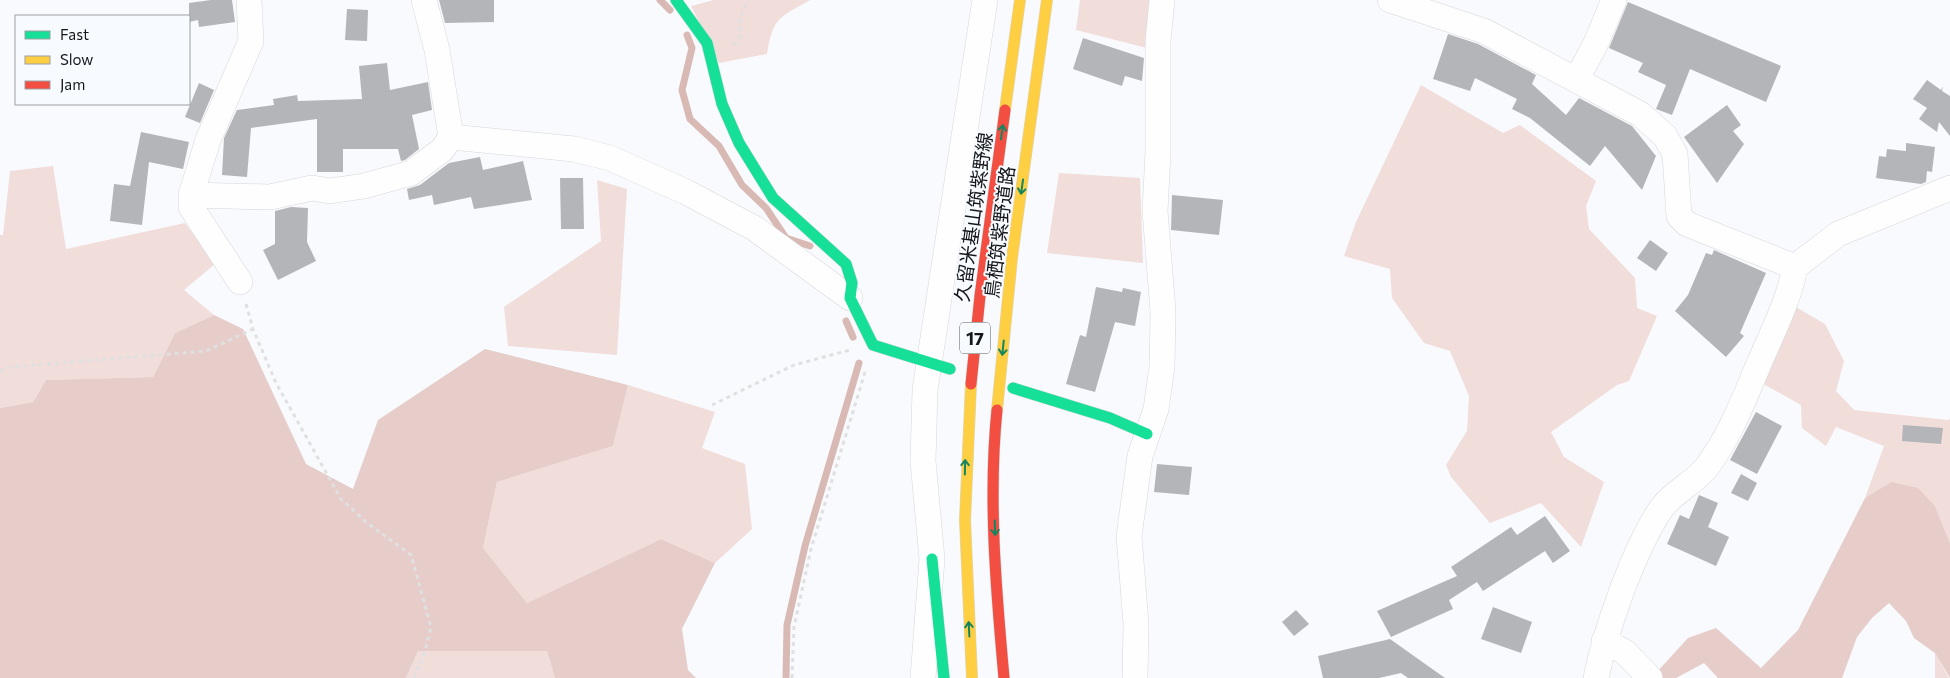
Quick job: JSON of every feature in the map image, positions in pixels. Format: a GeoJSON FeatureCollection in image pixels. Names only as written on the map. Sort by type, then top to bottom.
{"type":"FeatureCollection","features":[{"type":"Feature","properties":{"kind":"main road"},"geometry":{"type":"LineString","coordinates":[[676,0],[707,43],[722,104],[740,143],[773,198],[846,264],[852,283],[850,298],[873,344],[939,365]]}},
{"type":"Feature","properties":{"kind":"main road","name":"久留米基山筑紫野線"},"geometry":{"type":"LineString","coordinates":[[972,678],[964,550],[965,452],[974,341],[1020,0]]}},
{"type":"Feature","properties":{"kind":"main road","name":"鳥栖筑紫野道路"},"geometry":{"type":"LineString","coordinates":[[1004,678],[997,600],[993,451],[1012,258],[1047,0]]}},
{"type":"Feature","properties":{"kind":"main road"},"geometry":{"type":"LineString","coordinates":[[1031,126],[1057,0]]}},
{"type":"Feature","properties":{"kind":"main road"},"geometry":{"type":"LineString","coordinates":[[1012,388],[1110,418],[1147,434]]}},
{"type":"Feature","properties":{"kind":"main road"},"geometry":{"type":"LineString","coordinates":[[932,559],[944,678]]}},
{"type":"Feature","properties":{"kind":"street"},"geometry":{"type":"LineString","coordinates":[[240,282],[191,207],[191,195],[208,140],[251,41],[249,0]]}},
{"type":"Feature","properties":{"kind":"street"},"geometry":{"type":"LineString","coordinates":[[191,195],[270,197],[312,188],[330,192],[364,186],[411,173],[442,150],[451,137],[437,50],[424,0]]}},
{"type":"Feature","properties":{"kind":"street"},"geometry":{"type":"LineString","coordinates":[[923,678],[932,559],[923,461],[925,390],[939,365],[985,0]]}},
{"type":"Feature","properties":{"kind":"street"},"geometry":{"type":"LineString","coordinates":[[1135,678],[1136,624],[1129,536],[1140,456],[1156,409],[1162,358],[1163,311],[1155,211],[1158,152],[1158,41],[1162,0]]}},
{"type":"Feature","properties":{"kind":"street"},"geometry":{"type":"LineString","coordinates":[[1390,0],[1484,31],[1577,78],[1640,114],[1665,136],[1675,154],[1680,216],[1686,224],[1795,267]]}},
{"type":"Feature","properties":{"kind":"street"},"geometry":{"type":"LineString","coordinates":[[1577,78],[1596,43],[1614,0]]}},
{"type":"Feature","properties":{"kind":"street"},"geometry":{"type":"LineString","coordinates":[[451,137],[574,149],[610,158],[686,192],[754,228],[850,298]]}},
{"type":"Feature","properties":{"kind":"street"},"geometry":{"type":"LineString","coordinates":[[1596,678],[1604,641],[1635,559],[1657,514],[1677,491],[1704,470],[1721,445],[1744,401],[1790,292],[1795,267],[1838,234],[1950,188]]}},
{"type":"Feature","properties":{"kind":"street"},"geometry":{"type":"LineString","coordinates":[[1604,641],[1625,652],[1650,678]]}},
{"type":"Feature","properties":{"kind":"path"},"geometry":{"type":"LineString","coordinates":[[710,54],[733,46],[740,37],[740,17],[748,0]]}},
{"type":"Feature","properties":{"kind":"path"},"geometry":{"type":"LineString","coordinates":[[240,282],[253,329],[276,383],[341,499],[366,522],[411,555],[431,627],[426,650],[414,678]]}},
{"type":"Feature","properties":{"kind":"path"},"geometry":{"type":"LineString","coordinates":[[0,371],[10,367],[206,351],[253,329]]}},
{"type":"Feature","properties":{"kind":"path"},"geometry":{"type":"LineString","coordinates":[[712,405],[794,365],[873,344]]}},
{"type":"Feature","properties":{"kind":"path"},"geometry":{"type":"LineString","coordinates":[[792,678],[794,627],[811,549],[873,344]]}},
{"type":"Feature","properties":{"kind":"shaded area"},"geometry":{"type":"Polygon","coordinates":[[[714,0],[810,0],[784,15],[775,25],[767,54],[719,63],[691,6],[714,0]]]}},
{"type":"Feature","properties":{"kind":"shaded area"},"geometry":{"type":"Polygon","coordinates":[[[1080,0],[1152,0],[1151,49],[1076,30],[1080,0]]]}},
{"type":"Feature","properties":{"kind":"shaded area"},"geometry":{"type":"Polygon","coordinates":[[[1421,85],[1503,133],[1520,125],[1596,181],[1586,206],[1589,229],[1635,278],[1637,308],[1657,316],[1629,381],[1617,385],[1551,432],[1564,457],[1604,482],[1581,547],[1541,503],[1490,523],[1451,477],[1446,465],[1467,431],[1469,396],[1450,351],[1424,343],[1392,298],[1390,269],[1344,256],[1356,222],[1421,85]]]}},
{"type":"Feature","properties":{"kind":"shaded area"},"geometry":{"type":"Polygon","coordinates":[[[53,166],[66,249],[185,223],[215,264],[184,290],[214,315],[175,333],[153,377],[46,380],[33,402],[0,408],[0,235],[3,235],[10,171],[53,166]]]}},
{"type":"Feature","properties":{"kind":"shaded area"},"geometry":{"type":"Polygon","coordinates":[[[1059,173],[1140,178],[1143,263],[1047,253],[1059,173]]]}},
{"type":"Feature","properties":{"kind":"shaded area"},"geometry":{"type":"Polygon","coordinates":[[[597,180],[627,189],[617,355],[508,346],[504,307],[601,241],[597,180]]]}},
{"type":"Feature","properties":{"kind":"shaded area"},"geometry":{"type":"Polygon","coordinates":[[[1794,306],[1825,324],[1844,361],[1836,391],[1854,410],[1948,420],[1950,418],[1950,543],[1935,506],[1891,482],[1865,498],[1884,446],[1836,427],[1826,446],[1802,428],[1801,405],[1760,382],[1794,306]]]}},
{"type":"Feature","properties":{"kind":"shaded area"},"geometry":{"type":"Polygon","coordinates":[[[214,315],[243,329],[306,464],[353,489],[378,420],[485,349],[628,385],[613,446],[497,482],[483,548],[527,603],[661,539],[715,563],[682,629],[688,670],[696,678],[555,678],[547,651],[418,651],[406,678],[0,678],[0,408],[33,402],[46,380],[153,377],[175,333],[214,315]]]}},
{"type":"Feature","properties":{"kind":"shaded area"},"geometry":{"type":"Polygon","coordinates":[[[628,385],[715,412],[702,448],[745,464],[752,529],[715,563],[661,539],[527,603],[483,548],[497,482],[613,446],[628,385]]]}},
{"type":"Feature","properties":{"kind":"shaded area"},"geometry":{"type":"Polygon","coordinates":[[[1891,482],[1918,488],[1935,506],[1950,543],[1950,678],[1935,653],[1914,638],[1906,621],[1889,603],[1872,618],[1857,637],[1842,678],[1718,678],[1704,663],[1676,678],[1662,678],[1656,673],[1688,638],[1716,628],[1761,668],[1798,630],[1865,498],[1891,482]]]}},
{"type":"Feature","properties":{"kind":"shaded area"},"geometry":{"type":"Polygon","coordinates":[[[418,651],[547,651],[555,678],[406,678],[418,651]]]}},
{"type":"Feature","properties":{"kind":"shaded area"},"geometry":{"type":"Polygon","coordinates":[[[1935,653],[1949,678],[1935,678],[1935,653]]]}},
{"type":"Feature","properties":{"kind":"building"},"geometry":{"type":"Polygon","coordinates":[[[232,0],[235,22],[199,27],[198,20],[190,22],[189,3],[232,0]]]}},
{"type":"Feature","properties":{"kind":"building"},"geometry":{"type":"Polygon","coordinates":[[[439,0],[494,0],[494,22],[445,23],[439,0]]]}},
{"type":"Feature","properties":{"kind":"building"},"geometry":{"type":"Polygon","coordinates":[[[1628,2],[1781,66],[1766,102],[1690,69],[1672,115],[1656,109],[1666,85],[1638,72],[1643,63],[1609,48],[1628,2]]]}},
{"type":"Feature","properties":{"kind":"building"},"geometry":{"type":"Polygon","coordinates":[[[347,9],[368,10],[367,41],[345,40],[347,9]]]}},
{"type":"Feature","properties":{"kind":"building"},"geometry":{"type":"Polygon","coordinates":[[[1448,34],[1478,44],[1536,75],[1532,84],[1566,115],[1579,98],[1632,126],[1656,156],[1642,190],[1605,146],[1590,166],[1530,118],[1512,109],[1517,99],[1475,78],[1470,91],[1433,79],[1448,34]]]}},
{"type":"Feature","properties":{"kind":"building"},"geometry":{"type":"Polygon","coordinates":[[[1083,38],[1144,58],[1142,81],[1125,76],[1122,86],[1073,69],[1083,38]]]}},
{"type":"Feature","properties":{"kind":"building"},"geometry":{"type":"Polygon","coordinates":[[[387,63],[390,90],[428,82],[432,110],[412,115],[419,149],[405,160],[401,161],[398,149],[343,149],[343,172],[317,172],[317,119],[251,128],[247,177],[222,175],[224,138],[237,110],[274,105],[273,99],[297,95],[298,101],[362,99],[359,66],[387,63]]]}},
{"type":"Feature","properties":{"kind":"building"},"geometry":{"type":"Polygon","coordinates":[[[1927,80],[1941,90],[1943,86],[1942,91],[1950,96],[1950,136],[1939,122],[1937,132],[1919,119],[1927,108],[1913,99],[1927,80]]]}},
{"type":"Feature","properties":{"kind":"building"},"geometry":{"type":"Polygon","coordinates":[[[199,83],[214,90],[200,123],[185,117],[199,83]]]}},
{"type":"Feature","properties":{"kind":"building"},"geometry":{"type":"Polygon","coordinates":[[[1727,105],[1741,125],[1733,131],[1744,144],[1717,183],[1684,137],[1727,105]]]}},
{"type":"Feature","properties":{"kind":"building"},"geometry":{"type":"Polygon","coordinates":[[[141,132],[189,142],[183,169],[149,162],[142,225],[110,221],[114,184],[130,186],[141,132]]]}},
{"type":"Feature","properties":{"kind":"building"},"geometry":{"type":"Polygon","coordinates":[[[1906,143],[1935,147],[1932,172],[1927,171],[1926,182],[1921,184],[1876,178],[1879,156],[1886,157],[1887,149],[1906,151],[1906,143]]]}},
{"type":"Feature","properties":{"kind":"building"},"geometry":{"type":"Polygon","coordinates":[[[480,157],[483,170],[523,161],[532,200],[474,209],[471,197],[434,205],[432,195],[409,200],[407,189],[420,185],[449,163],[480,157]]]}},
{"type":"Feature","properties":{"kind":"building"},"geometry":{"type":"Polygon","coordinates":[[[560,178],[583,178],[584,229],[561,229],[560,178]]]}},
{"type":"Feature","properties":{"kind":"building"},"geometry":{"type":"Polygon","coordinates":[[[1172,195],[1223,200],[1219,235],[1171,230],[1172,195]]]}},
{"type":"Feature","properties":{"kind":"building"},"geometry":{"type":"Polygon","coordinates":[[[291,207],[308,208],[307,242],[316,261],[278,280],[263,250],[275,244],[275,211],[291,207]]]}},
{"type":"Feature","properties":{"kind":"building"},"geometry":{"type":"Polygon","coordinates":[[[1650,240],[1668,253],[1656,271],[1637,258],[1650,240]]]}},
{"type":"Feature","properties":{"kind":"building"},"geometry":{"type":"Polygon","coordinates":[[[1714,250],[1766,273],[1740,333],[1744,336],[1726,357],[1675,311],[1688,295],[1706,253],[1712,255],[1714,250]]]}},
{"type":"Feature","properties":{"kind":"building"},"geometry":{"type":"Polygon","coordinates":[[[1096,287],[1122,292],[1123,288],[1141,292],[1135,326],[1115,322],[1095,392],[1066,384],[1080,335],[1086,337],[1096,287]]]}},
{"type":"Feature","properties":{"kind":"building"},"geometry":{"type":"Polygon","coordinates":[[[1756,412],[1782,426],[1757,474],[1730,460],[1756,412]]]}},
{"type":"Feature","properties":{"kind":"building"},"geometry":{"type":"Polygon","coordinates":[[[1903,425],[1943,428],[1941,444],[1902,441],[1903,425]]]}},
{"type":"Feature","properties":{"kind":"building"},"geometry":{"type":"Polygon","coordinates":[[[1157,464],[1192,467],[1189,495],[1154,492],[1157,464]]]}},
{"type":"Feature","properties":{"kind":"building"},"geometry":{"type":"Polygon","coordinates":[[[1741,474],[1757,483],[1748,501],[1731,493],[1741,474]]]}},
{"type":"Feature","properties":{"kind":"building"},"geometry":{"type":"Polygon","coordinates":[[[1699,495],[1718,503],[1708,527],[1729,537],[1716,566],[1667,544],[1680,515],[1689,519],[1699,495]]]}},
{"type":"Feature","properties":{"kind":"building"},"geometry":{"type":"Polygon","coordinates":[[[1545,516],[1570,551],[1553,563],[1545,551],[1483,591],[1477,582],[1449,600],[1453,609],[1391,637],[1377,611],[1457,576],[1451,567],[1511,527],[1517,535],[1545,516]]]}},
{"type":"Feature","properties":{"kind":"building"},"geometry":{"type":"Polygon","coordinates":[[[1493,607],[1532,622],[1521,653],[1481,639],[1493,607]]]}},
{"type":"Feature","properties":{"kind":"building"},"geometry":{"type":"Polygon","coordinates":[[[1296,610],[1309,624],[1294,636],[1282,622],[1296,610]]]}},
{"type":"Feature","properties":{"kind":"building"},"geometry":{"type":"Polygon","coordinates":[[[1390,639],[1445,678],[1408,678],[1401,673],[1379,678],[1323,678],[1318,656],[1390,639]]]}},
{"type":"Feature","properties":{"kind":"waterway"},"geometry":{"type":"LineString","coordinates":[[660,0],[670,10]]}},
{"type":"Feature","properties":{"kind":"waterway"},"geometry":{"type":"LineString","coordinates":[[687,35],[692,48],[682,90],[690,119],[719,146],[742,185],[766,208],[786,238],[810,246]]}},
{"type":"Feature","properties":{"kind":"waterway"},"geometry":{"type":"LineString","coordinates":[[846,321],[853,337]]}},
{"type":"Feature","properties":{"kind":"waterway"},"geometry":{"type":"LineString","coordinates":[[786,678],[787,625],[805,546],[859,363]]}},
{"type":"Feature","properties":{"kind":"traffic: fast"},"geometry":{"type":"LineString","coordinates":[[676,0],[707,43],[722,104],[739,143],[773,198],[846,264],[852,283],[850,298],[873,345],[950,369]]}},
{"type":"Feature","properties":{"kind":"traffic: fast"},"geometry":{"type":"LineString","coordinates":[[1013,388],[1110,418],[1147,434]]}},
{"type":"Feature","properties":{"kind":"traffic: fast"},"geometry":{"type":"LineString","coordinates":[[932,559],[944,678]]}},
{"type":"Feature","properties":{"kind":"traffic: slow"},"geometry":{"type":"LineString","coordinates":[[1005,110],[1020,0]]}},
{"type":"Feature","properties":{"kind":"traffic: slow"},"geometry":{"type":"LineString","coordinates":[[997,410],[1012,258],[1047,0]]}},
{"type":"Feature","properties":{"kind":"traffic: slow"},"geometry":{"type":"LineString","coordinates":[[971,384],[965,520],[972,678]]}},
{"type":"Feature","properties":{"kind":"traffic: jam"},"geometry":{"type":"LineString","coordinates":[[971,384],[980,296],[1005,110]]}},
{"type":"Feature","properties":{"kind":"traffic: jam"},"geometry":{"type":"LineString","coordinates":[[997,410],[994,443],[993,510],[1004,678]]}}]}
